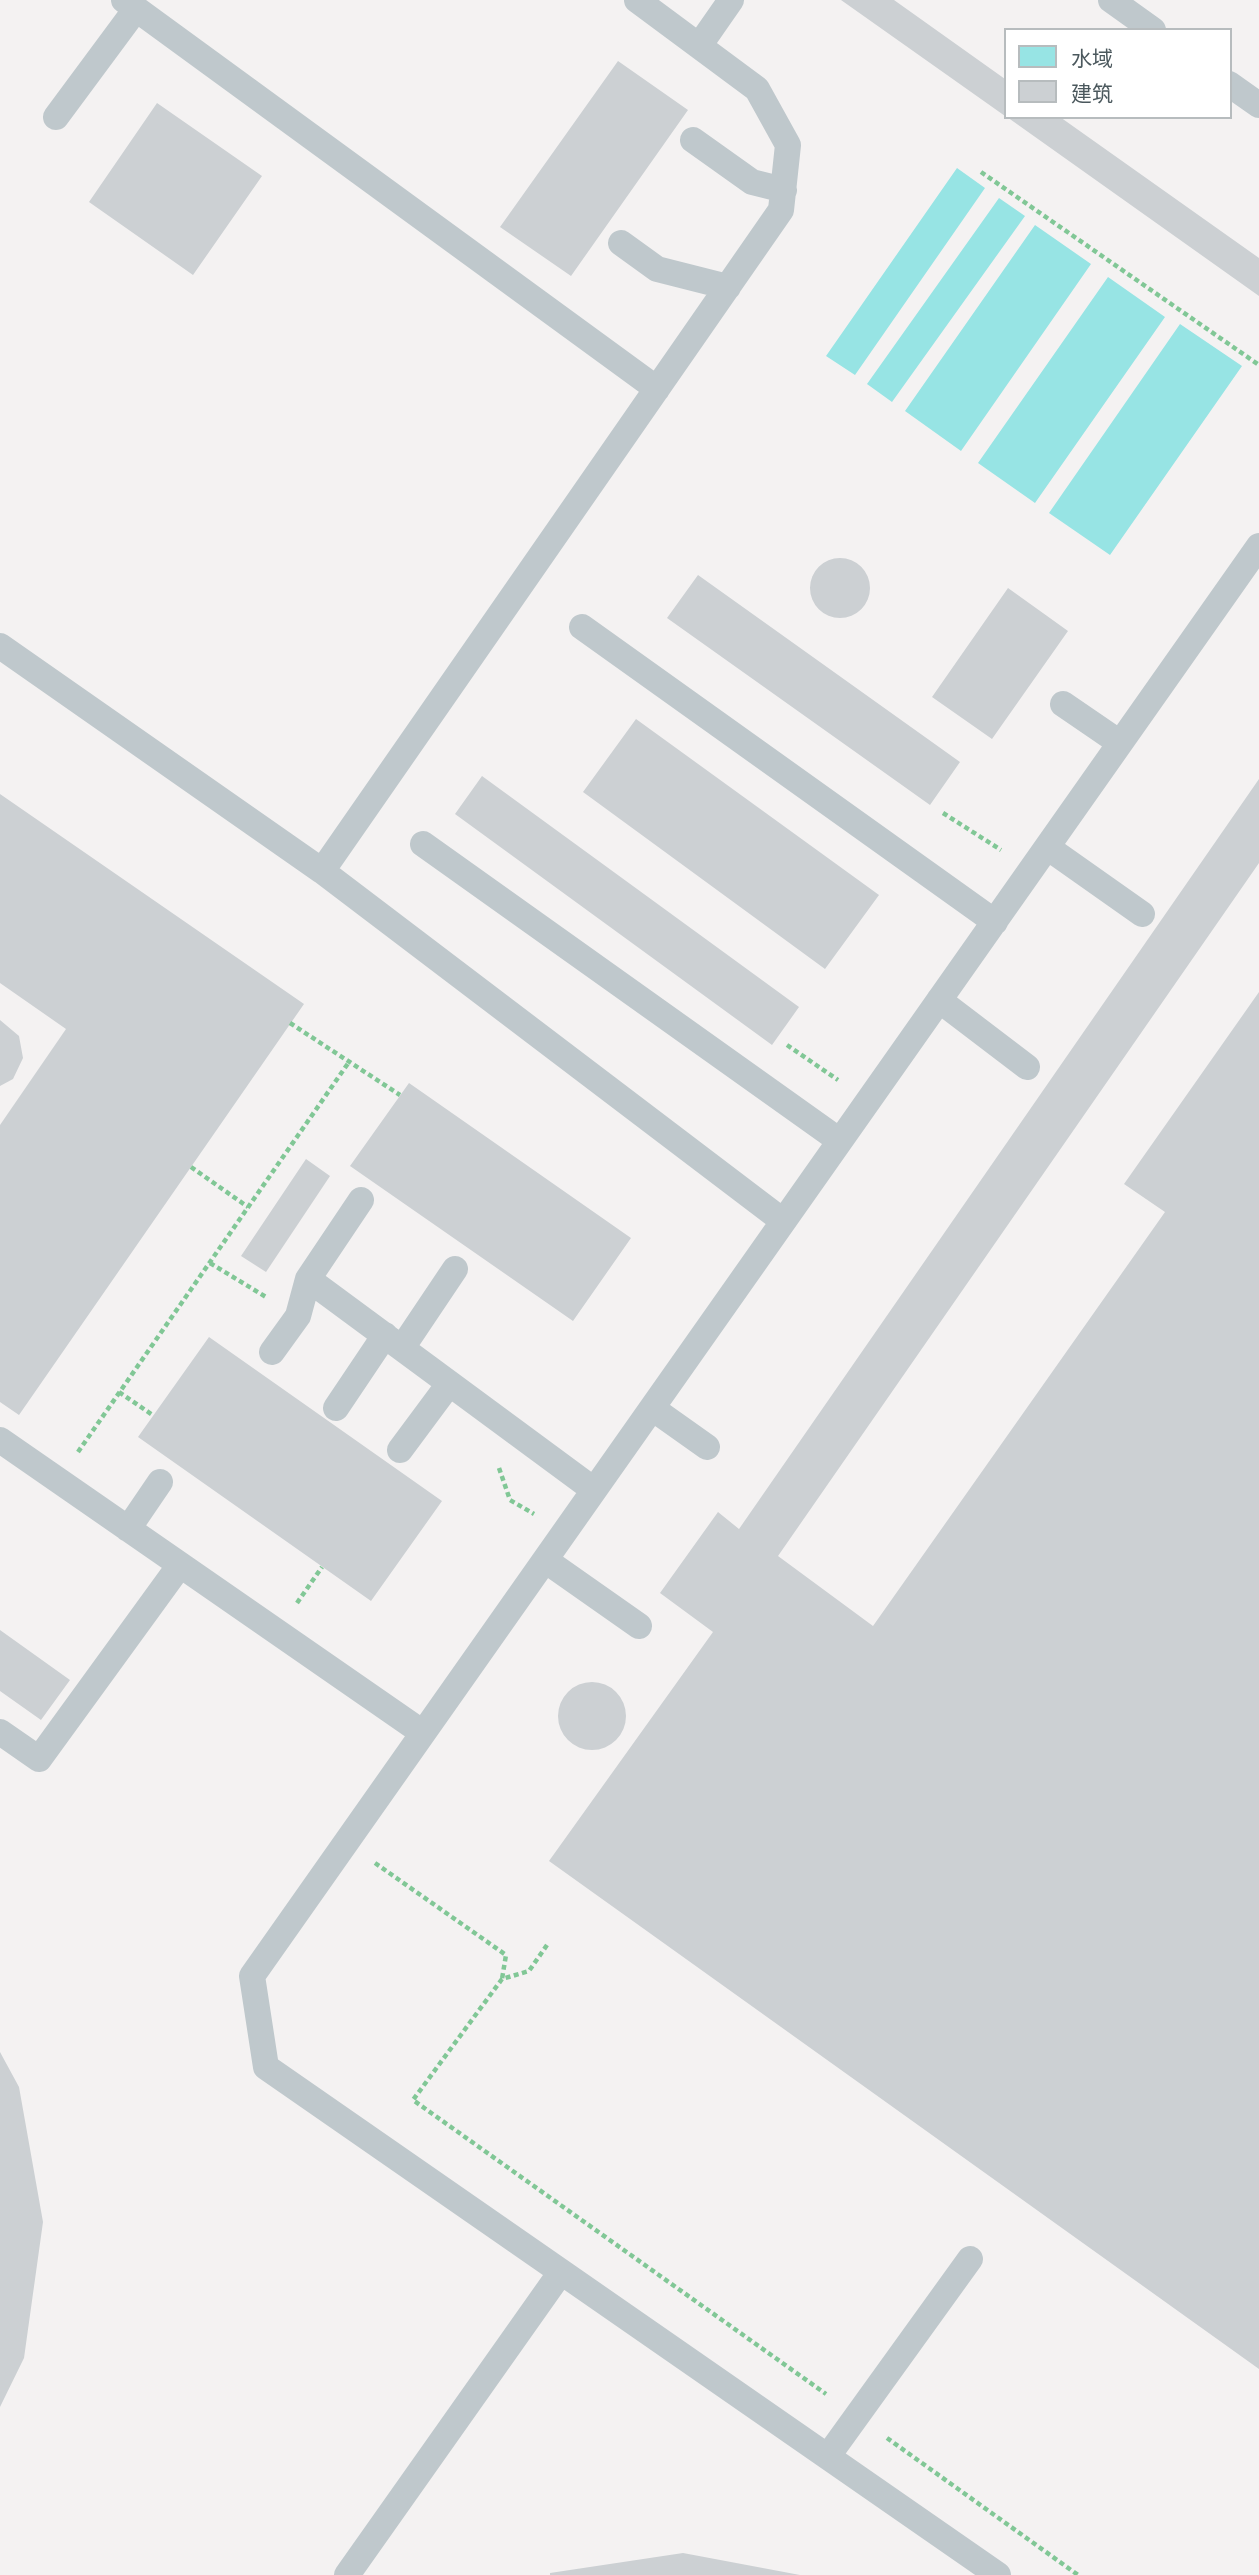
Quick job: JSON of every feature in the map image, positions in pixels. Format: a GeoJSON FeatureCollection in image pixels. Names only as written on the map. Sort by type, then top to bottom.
{"type":"FeatureCollection","features":[{"type":"Feature","properties":{"kind":"lane"},"geometry":{"type":"LineString","coordinates":[[322,871],[781,210],[788,145],[757,89],[637,0]]}},
{"type":"Feature","properties":{"kind":"lane"},"geometry":{"type":"LineString","coordinates":[[699,46],[731,0]]}},
{"type":"Feature","properties":{"kind":"lane"},"geometry":{"type":"LineString","coordinates":[[1111,0],[1150,28]]}},
{"type":"Feature","properties":{"kind":"lane"},"geometry":{"type":"LineString","coordinates":[[56,117],[130,5],[657,389]]}},
{"type":"Feature","properties":{"kind":"lane"},"geometry":{"type":"LineString","coordinates":[[1231,85],[1259,105]]}},
{"type":"Feature","properties":{"kind":"lane"},"geometry":{"type":"LineString","coordinates":[[693,140],[752,182],[784,190]]}},
{"type":"Feature","properties":{"kind":"lane"},"geometry":{"type":"LineString","coordinates":[[621,243],[657,269],[728,287]]}},
{"type":"Feature","properties":{"kind":"lane"},"geometry":{"type":"LineString","coordinates":[[998,2575],[266,2067],[252,1976],[1259,546]]}},
{"type":"Feature","properties":{"kind":"lane"},"geometry":{"type":"LineString","coordinates":[[582,627],[995,922]]}},
{"type":"Feature","properties":{"kind":"lane"},"geometry":{"type":"LineString","coordinates":[[0,646],[322,871],[783,1221]]}},
{"type":"Feature","properties":{"kind":"lane"},"geometry":{"type":"LineString","coordinates":[[1063,704],[1120,744]]}},
{"type":"Feature","properties":{"kind":"lane"},"geometry":{"type":"LineString","coordinates":[[423,844],[841,1141]]}},
{"type":"Feature","properties":{"kind":"lane"},"geometry":{"type":"LineString","coordinates":[[1047,847],[1142,914]]}},
{"type":"Feature","properties":{"kind":"lane"},"geometry":{"type":"LineString","coordinates":[[939,1000],[1027,1067]]}},
{"type":"Feature","properties":{"kind":"lane"},"geometry":{"type":"LineString","coordinates":[[272,1352],[298,1316],[308,1279],[361,1200]]}},
{"type":"Feature","properties":{"kind":"lane"},"geometry":{"type":"LineString","coordinates":[[336,1408],[455,1269]]}},
{"type":"Feature","properties":{"kind":"lane"},"geometry":{"type":"LineString","coordinates":[[308,1279],[594,1490]]}},
{"type":"Feature","properties":{"kind":"lane"},"geometry":{"type":"LineString","coordinates":[[400,1450],[449,1384]]}},
{"type":"Feature","properties":{"kind":"lane"},"geometry":{"type":"LineString","coordinates":[[652,1408],[708,1447]]}},
{"type":"Feature","properties":{"kind":"lane"},"geometry":{"type":"LineString","coordinates":[[5,1449],[58,1480],[423,1733]]}},
{"type":"Feature","properties":{"kind":"lane"},"geometry":{"type":"LineString","coordinates":[[128,1529],[160,1482]]}},
{"type":"Feature","properties":{"kind":"lane"},"geometry":{"type":"LineString","coordinates":[[545,1560],[639,1626]]}},
{"type":"Feature","properties":{"kind":"lane"},"geometry":{"type":"LineString","coordinates":[[0,1732],[39,1759],[180,1565]]}},
{"type":"Feature","properties":{"kind":"lane"},"geometry":{"type":"LineString","coordinates":[[828,2456],[970,2259]]}},
{"type":"Feature","properties":{"kind":"lane"},"geometry":{"type":"LineString","coordinates":[[347,2575],[561,2272]]}},
{"type":"Feature","properties":{"kind":"path"},"geometry":{"type":"LineString","coordinates":[[981,172],[1259,365]]}},
{"type":"Feature","properties":{"kind":"path"},"geometry":{"type":"LineString","coordinates":[[943,813],[1031,870]]}},
{"type":"Feature","properties":{"kind":"path"},"geometry":{"type":"LineString","coordinates":[[290,1023],[400,1095]]}},
{"type":"Feature","properties":{"kind":"path"},"geometry":{"type":"LineString","coordinates":[[787,1045],[868,1101]]}},
{"type":"Feature","properties":{"kind":"path"},"geometry":{"type":"LineString","coordinates":[[58,1480],[349,1062]]}},
{"type":"Feature","properties":{"kind":"path"},"geometry":{"type":"LineString","coordinates":[[191,1167],[248,1208]]}},
{"type":"Feature","properties":{"kind":"path"},"geometry":{"type":"LineString","coordinates":[[120,1392],[153,1416]]}},
{"type":"Feature","properties":{"kind":"path"},"geometry":{"type":"LineString","coordinates":[[346,1843],[506,1955],[502,1979],[413,2100],[1078,2575]]}},
{"type":"Feature","properties":{"kind":"path"},"geometry":{"type":"LineString","coordinates":[[502,1979],[529,1971],[547,1945]]}},
{"type":"Feature","properties":{"kind":"water"},"geometry":{"type":"Polygon","coordinates":[[[957,168],[985,188],[855,375],[826,356],[957,168]]]}},
{"type":"Feature","properties":{"kind":"water"},"geometry":{"type":"Polygon","coordinates":[[[999,198],[1025,216],[892,402],[867,384],[999,198]]]}},
{"type":"Feature","properties":{"kind":"water"},"geometry":{"type":"Polygon","coordinates":[[[1035,225],[1091,264],[961,451],[905,411],[1035,225]]]}},
{"type":"Feature","properties":{"kind":"water"},"geometry":{"type":"Polygon","coordinates":[[[1108,277],[1165,317],[1035,503],[978,463],[1108,277]]]}},
{"type":"Feature","properties":{"kind":"water"},"geometry":{"type":"Polygon","coordinates":[[[1180,324],[1242,366],[1110,555],[1049,513],[1180,324]]]}},
{"type":"Feature","properties":{"kind":"building"},"geometry":{"type":"Polygon","coordinates":[[[841,0],[894,0],[1004,78],[1004,115],[841,0]]]}},
{"type":"Feature","properties":{"kind":"building"},"geometry":{"type":"Polygon","coordinates":[[[618,61],[688,110],[571,276],[500,227],[618,61]]]}},
{"type":"Feature","properties":{"kind":"building"},"geometry":{"type":"Polygon","coordinates":[[[157,103],[262,176],[193,275],[89,202],[157,103]]]}},
{"type":"Feature","properties":{"kind":"building"},"geometry":{"type":"Polygon","coordinates":[[[1010,119],[1063,119],[1259,258],[1259,296],[1010,119]]]}},
{"type":"Feature","properties":{"kind":"building"},"geometry":{"type":"Polygon","coordinates":[[[834,558],[846,558],[865,571],[870,588],[868,600],[857,613],[846,618],[834,618],[815,605],[810,594],[810,582],[823,563],[834,558]]]}},
{"type":"Feature","properties":{"kind":"building"},"geometry":{"type":"Polygon","coordinates":[[[698,575],[960,762],[930,805],[667,618],[698,575]]]}},
{"type":"Feature","properties":{"kind":"building"},"geometry":{"type":"Polygon","coordinates":[[[1008,588],[1068,631],[992,739],[932,697],[1008,588]]]}},
{"type":"Feature","properties":{"kind":"building"},"geometry":{"type":"Polygon","coordinates":[[[636,719],[879,895],[825,969],[583,792],[636,719]]]}},
{"type":"Feature","properties":{"kind":"building"},"geometry":{"type":"Polygon","coordinates":[[[482,776],[799,1007],[772,1045],[455,814],[482,776]]]}},
{"type":"Feature","properties":{"kind":"building"},"geometry":{"type":"Polygon","coordinates":[[[1259,779],[1259,863],[778,1556],[873,1626],[1165,1212],[1124,1184],[1259,992],[1259,2369],[549,1861],[713,1632],[660,1593],[718,1512],[739,1529],[1259,779]]]}},
{"type":"Feature","properties":{"kind":"building"},"geometry":{"type":"Polygon","coordinates":[[[0,794],[304,1004],[19,1415],[0,1402],[0,1125],[66,1029],[0,983],[0,794]]]}},
{"type":"Feature","properties":{"kind":"building"},"geometry":{"type":"Polygon","coordinates":[[[0,1020],[19,1036],[23,1058],[13,1079],[0,1086],[0,1020]]]}},
{"type":"Feature","properties":{"kind":"building"},"geometry":{"type":"Polygon","coordinates":[[[409,1083],[631,1238],[573,1321],[350,1166],[409,1083]]]}},
{"type":"Feature","properties":{"kind":"building"},"geometry":{"type":"Polygon","coordinates":[[[306,1159],[330,1176],[266,1272],[241,1256],[306,1159]]]}},
{"type":"Feature","properties":{"kind":"building"},"geometry":{"type":"Polygon","coordinates":[[[209,1337],[442,1501],[371,1601],[138,1437],[209,1337]]]}},
{"type":"Feature","properties":{"kind":"building"},"geometry":{"type":"Polygon","coordinates":[[[0,1630],[70,1680],[41,1720],[0,1691],[0,1630]]]}},
{"type":"Feature","properties":{"kind":"building"},"geometry":{"type":"Polygon","coordinates":[[[592,1682],[605,1684],[616,1692],[624,1703],[624,1729],[616,1740],[605,1748],[592,1750],[579,1748],[568,1740],[560,1729],[558,1716],[560,1703],[568,1692],[579,1684],[592,1682]]]}},
{"type":"Feature","properties":{"kind":"building"},"geometry":{"type":"Polygon","coordinates":[[[0,2052],[19,2087],[43,2222],[24,2358],[0,2407],[0,2052]]]}},
{"type":"Feature","properties":{"kind":"building"},"geometry":{"type":"Polygon","coordinates":[[[683,2553],[800,2575],[550,2575],[550,2573],[683,2553]]]}}]}
